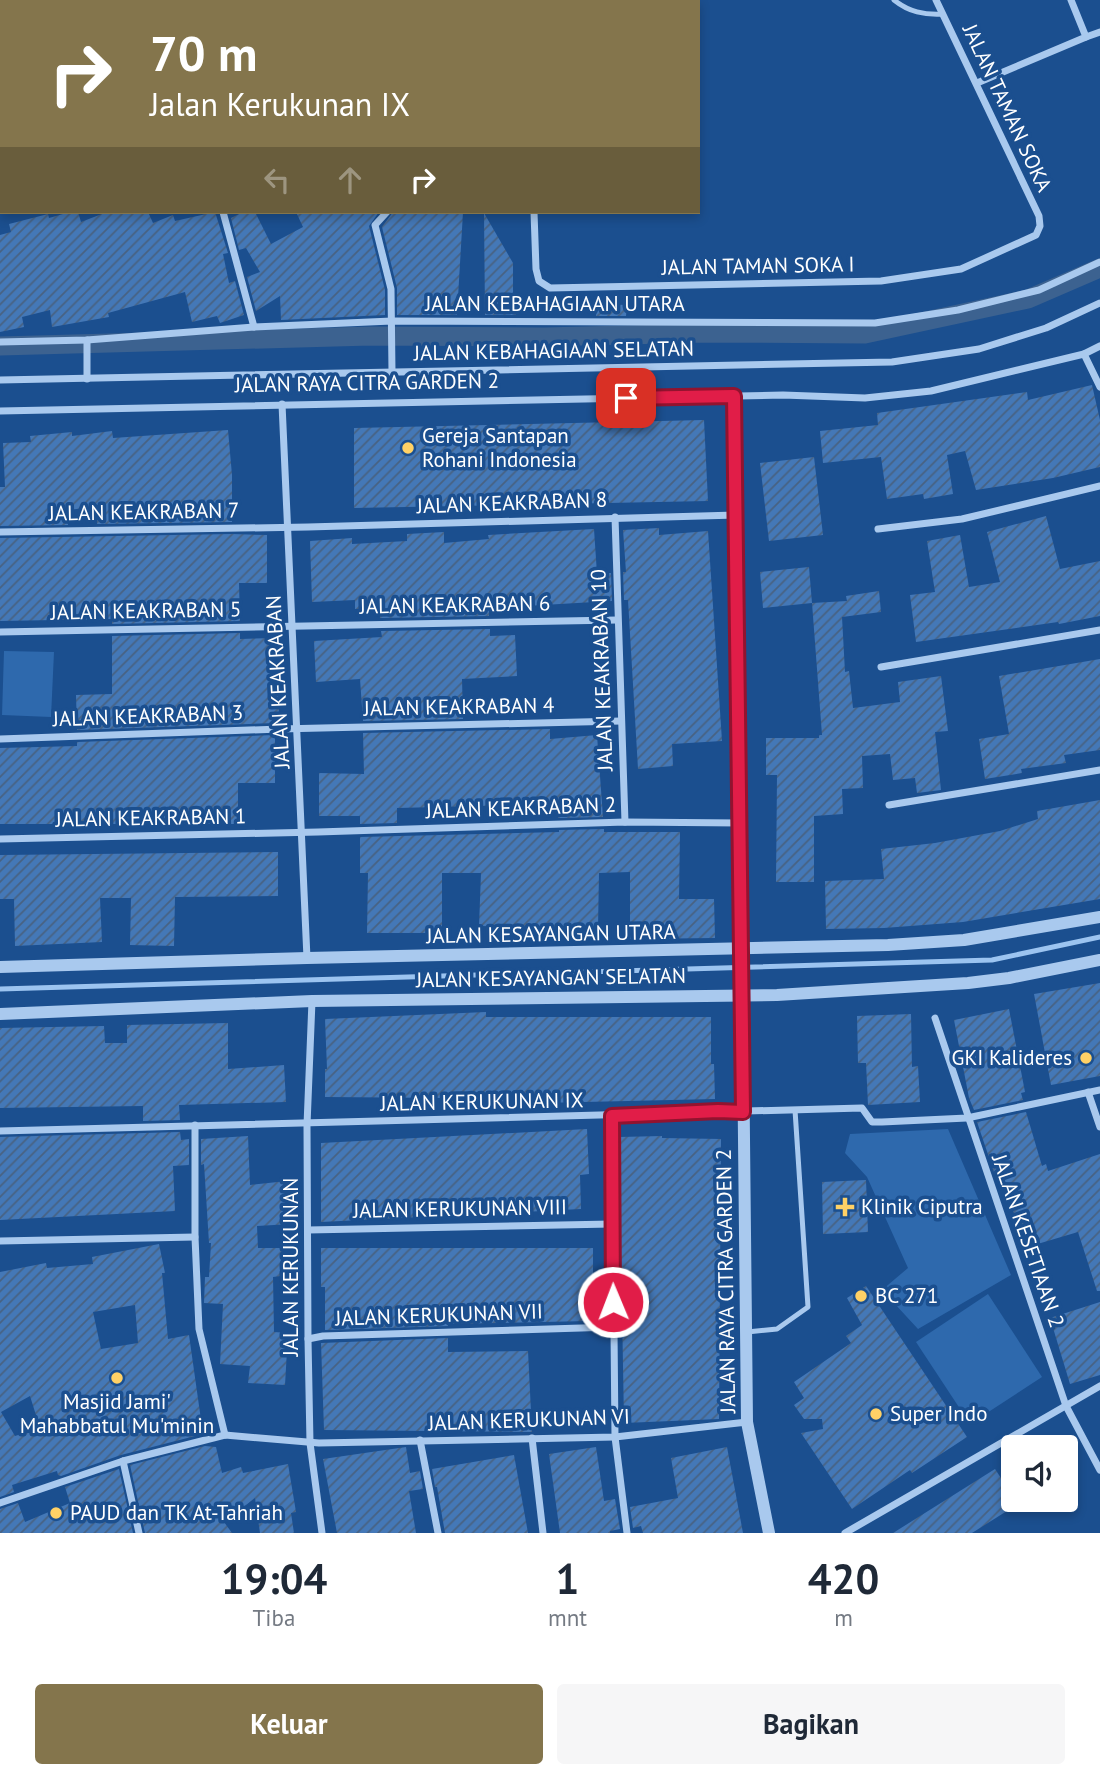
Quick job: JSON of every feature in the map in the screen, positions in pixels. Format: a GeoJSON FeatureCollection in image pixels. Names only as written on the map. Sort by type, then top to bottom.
{"type":"FeatureCollection","features":[{"type":"Feature","properties":{"kind":"street","name":"JALAN TAMAN SOKA"},"geometry":{"type":"LineString","coordinates":[[936,0],[1039,216],[1039,231]]}},
{"type":"Feature","properties":{"kind":"street"},"geometry":{"type":"LineString","coordinates":[[1071,0],[1086,37]]}},
{"type":"Feature","properties":{"kind":"street"},"geometry":{"type":"LineString","coordinates":[[977,83],[1100,32]]}},
{"type":"Feature","properties":{"kind":"street"},"geometry":{"type":"LineString","coordinates":[[224,214],[254,327]]}},
{"type":"Feature","properties":{"kind":"street"},"geometry":{"type":"LineString","coordinates":[[385,214],[375,225],[391,289],[392,372]]}},
{"type":"Feature","properties":{"kind":"street","name":"JALAN TAMAN SOKA I"},"geometry":{"type":"LineString","coordinates":[[534,214],[536,269],[539,281],[550,288],[881,281],[961,269],[1039,231]]}},
{"type":"Feature","properties":{"kind":"street","name":"JALAN KEBAHAGIAAN UTARA"},"geometry":{"type":"LineString","coordinates":[[0,342],[87,341],[254,327],[391,321],[876,323],[958,310],[1039,290],[1100,262]]}},
{"type":"Feature","properties":{"kind":"street","name":"JALAN KEBAHAGIAAN SELATAN"},"geometry":{"type":"LineString","coordinates":[[0,380],[87,375],[892,362],[979,349],[1045,328],[1100,303]]}},
{"type":"Feature","properties":{"kind":"street"},"geometry":{"type":"LineString","coordinates":[[87,341],[87,375]]}},
{"type":"Feature","properties":{"kind":"street","name":"JALAN RAYA CITRA GARDEN 2"},"geometry":{"type":"LineString","coordinates":[[0,411],[783,395],[865,398],[931,391],[1084,354],[1100,346]]}},
{"type":"Feature","properties":{"kind":"street"},"geometry":{"type":"LineString","coordinates":[[1084,354],[1100,387]]}},
{"type":"Feature","properties":{"kind":"street","name":"JALAN RAYA CITRA GARDEN 2"},"geometry":{"type":"LineString","coordinates":[[734,396],[747,1422],[769,1533]]}},
{"type":"Feature","properties":{"kind":"street","name":"JALAN KEAKRABAN"},"geometry":{"type":"LineString","coordinates":[[282,404],[307,958]]}},
{"type":"Feature","properties":{"kind":"street"},"geometry":{"type":"LineString","coordinates":[[878,529],[962,519],[1100,485]]}},
{"type":"Feature","properties":{"kind":"street","name":"JALAN KEAKRABAN 8"},"geometry":{"type":"LineString","coordinates":[[288,527],[736,515]]}},
{"type":"Feature","properties":{"kind":"street","name":"JALAN KEAKRABAN 10"},"geometry":{"type":"LineString","coordinates":[[615,517],[625,822]]}},
{"type":"Feature","properties":{"kind":"street","name":"JALAN KEAKRABAN 7"},"geometry":{"type":"LineString","coordinates":[[0,532],[288,527]]}},
{"type":"Feature","properties":{"kind":"street","name":"JALAN KEAKRABAN 6"},"geometry":{"type":"LineString","coordinates":[[294,625],[617,620]]}},
{"type":"Feature","properties":{"kind":"street","name":"JALAN KEAKRABAN 5"},"geometry":{"type":"LineString","coordinates":[[0,632],[294,625]]}},
{"type":"Feature","properties":{"kind":"street"},"geometry":{"type":"LineString","coordinates":[[881,667],[1100,630]]}},
{"type":"Feature","properties":{"kind":"street","name":"JALAN KEAKRABAN 4"},"geometry":{"type":"LineString","coordinates":[[298,729],[621,721]]}},
{"type":"Feature","properties":{"kind":"street","name":"JALAN KEAKRABAN 3"},"geometry":{"type":"LineString","coordinates":[[0,739],[298,729]]}},
{"type":"Feature","properties":{"kind":"street"},"geometry":{"type":"LineString","coordinates":[[889,805],[1100,770]]}},
{"type":"Feature","properties":{"kind":"street","name":"JALAN KEAKRABAN 2"},"geometry":{"type":"LineString","coordinates":[[303,833],[625,822],[740,823]]}},
{"type":"Feature","properties":{"kind":"street","name":"JALAN KEAKRABAN 1"},"geometry":{"type":"LineString","coordinates":[[0,839],[303,833]]}},
{"type":"Feature","properties":{"kind":"street","name":"JALAN KESAYANGAN UTARA"},"geometry":{"type":"LineString","coordinates":[[0,967],[307,958],[742,953],[964,940],[1100,917]]}},
{"type":"Feature","properties":{"kind":"street","name":"JALAN KESAYANGAN SELATAN"},"geometry":{"type":"LineString","coordinates":[[0,1014],[312,1001],[742,994],[955,985],[1009,978],[1100,960]]}},
{"type":"Feature","properties":{"kind":"street","name":"JALAN KERUKUNAN"},"geometry":{"type":"LineString","coordinates":[[312,1001],[307,1125],[308,1339],[310,1443],[322,1533]]}},
{"type":"Feature","properties":{"kind":"street","name":"JALAN KESETIAAN 2"},"geometry":{"type":"LineString","coordinates":[[935,1018],[1066,1406],[1100,1470]]}},
{"type":"Feature","properties":{"kind":"street"},"geometry":{"type":"LineString","coordinates":[[967,1118],[1100,1090]]}},
{"type":"Feature","properties":{"kind":"street"},"geometry":{"type":"LineString","coordinates":[[1088,1092],[1100,1128]]}},
{"type":"Feature","properties":{"kind":"street","name":"JALAN KERUKUNAN IX"},"geometry":{"type":"LineString","coordinates":[[0,1131],[195,1125],[307,1125],[862,1108],[872,1122],[967,1118]]}},
{"type":"Feature","properties":{"kind":"street"},"geometry":{"type":"LineString","coordinates":[[612,1116],[615,1437],[627,1533]]}},
{"type":"Feature","properties":{"kind":"street"},"geometry":{"type":"LineString","coordinates":[[195,1125],[195,1237],[199,1329],[225,1435]]}},
{"type":"Feature","properties":{"kind":"street","name":"JALAN KERUKUNAN VIII"},"geometry":{"type":"LineString","coordinates":[[308,1230],[612,1224]]}},
{"type":"Feature","properties":{"kind":"street"},"geometry":{"type":"LineString","coordinates":[[0,1241],[195,1237]]}},
{"type":"Feature","properties":{"kind":"street","name":"JALAN KERUKUNAN VII"},"geometry":{"type":"LineString","coordinates":[[308,1339],[614,1327]]}},
{"type":"Feature","properties":{"kind":"street"},"geometry":{"type":"LineString","coordinates":[[845,1533],[1100,1387]]}},
{"type":"Feature","properties":{"kind":"street","name":"JALAN KERUKUNAN VI"},"geometry":{"type":"LineString","coordinates":[[0,1503],[11,1497],[123,1461],[225,1435],[310,1443],[615,1437],[747,1422]]}},
{"type":"Feature","properties":{"kind":"street"},"geometry":{"type":"LineString","coordinates":[[532,1438],[543,1533]]}},
{"type":"Feature","properties":{"kind":"street"},"geometry":{"type":"LineString","coordinates":[[419,1440],[438,1533]]}},
{"type":"Feature","properties":{"kind":"street"},"geometry":{"type":"LineString","coordinates":[[123,1461],[139,1533]]}},
{"type":"Feature","properties":{"kind":"lane"},"geometry":{"type":"LineString","coordinates":[[894,0],[910,11],[926,15],[943,14]]}},
{"type":"Feature","properties":{"kind":"lane"},"geometry":{"type":"LineString","coordinates":[[746,1332],[777,1329],[808,1307],[795,1110]]}},
{"type":"Feature","properties":{"kind":"shaded area"},"geometry":{"type":"Polygon","coordinates":[[[4,651],[54,652],[51,717],[2,715],[4,651]]]}},
{"type":"Feature","properties":{"kind":"shaded area"},"geometry":{"type":"Polygon","coordinates":[[[948,1129],[1011,1275],[918,1329],[882,1290],[908,1268],[867,1177],[845,1153],[850,1134],[948,1129]]]}},
{"type":"Feature","properties":{"kind":"shaded area"},"geometry":{"type":"Polygon","coordinates":[[[988,1294],[1042,1377],[970,1424],[916,1342],[988,1294]]]}},
{"type":"Feature","properties":{"kind":"building"},"geometry":{"type":"Polygon","coordinates":[[[48,214],[49,218],[79,214],[81,222],[102,214],[149,214],[153,223],[173,215],[175,221],[216,214],[228,253],[223,254],[229,283],[235,281],[244,315],[220,323],[217,316],[192,322],[185,292],[108,313],[109,317],[52,327],[50,310],[22,317],[24,327],[0,332],[0,235],[11,232],[9,224],[48,214]]]}},
{"type":"Feature","properties":{"kind":"building"},"geometry":{"type":"Polygon","coordinates":[[[239,214],[256,214],[271,244],[303,227],[297,214],[378,214],[369,226],[385,290],[385,315],[281,320],[280,296],[256,311],[247,277],[260,272],[246,248],[239,250],[231,218],[239,214]]]}},
{"type":"Feature","properties":{"kind":"building"},"geometry":{"type":"Polygon","coordinates":[[[392,214],[463,214],[457,315],[397,315],[397,288],[382,227],[392,214]]]}},
{"type":"Feature","properties":{"kind":"building"},"geometry":{"type":"Polygon","coordinates":[[[484,214],[513,263],[516,315],[485,315],[484,214]]]}},
{"type":"Feature","properties":{"kind":"building"},"geometry":{"type":"Polygon","coordinates":[[[597,304],[627,305],[626,316],[596,316],[597,304]]]}},
{"type":"Feature","properties":{"kind":"building"},"geometry":{"type":"Polygon","coordinates":[[[1092,385],[1100,420],[1100,467],[1053,478],[976,490],[965,451],[947,455],[953,494],[924,499],[923,494],[887,499],[881,457],[823,463],[820,431],[878,425],[877,413],[1027,392],[1028,400],[1092,385]]]}},
{"type":"Feature","properties":{"kind":"building"},"geometry":{"type":"Polygon","coordinates":[[[704,420],[708,501],[354,508],[354,428],[704,420]]]}},
{"type":"Feature","properties":{"kind":"building"},"geometry":{"type":"Polygon","coordinates":[[[228,430],[232,522],[97,524],[96,507],[67,510],[68,525],[0,526],[0,487],[5,487],[3,443],[31,442],[30,436],[72,432],[72,436],[112,431],[113,438],[228,430]]]}},
{"type":"Feature","properties":{"kind":"building"},"geometry":{"type":"Polygon","coordinates":[[[814,457],[823,535],[769,541],[760,463],[814,457]]]}},
{"type":"Feature","properties":{"kind":"building"},"geometry":{"type":"Polygon","coordinates":[[[1046,516],[1060,569],[1100,561],[1100,616],[1059,624],[1058,622],[916,642],[910,595],[935,592],[927,541],[960,535],[969,587],[1000,582],[987,532],[1046,516]]]}},
{"type":"Feature","properties":{"kind":"building"},"geometry":{"type":"Polygon","coordinates":[[[659,528],[659,535],[708,531],[722,741],[672,744],[673,766],[638,769],[628,600],[624,600],[623,572],[626,572],[623,530],[659,528]]]}},
{"type":"Feature","properties":{"kind":"building"},"geometry":{"type":"Polygon","coordinates":[[[594,529],[597,574],[611,573],[612,601],[489,608],[489,616],[380,618],[379,608],[355,609],[355,600],[312,602],[310,541],[352,538],[352,544],[407,541],[407,534],[444,532],[444,543],[489,539],[488,535],[594,529]]]}},
{"type":"Feature","properties":{"kind":"building"},"geometry":{"type":"Polygon","coordinates":[[[267,535],[267,583],[239,583],[240,621],[112,624],[112,619],[0,621],[0,538],[267,535]]]}},
{"type":"Feature","properties":{"kind":"building"},"geometry":{"type":"Polygon","coordinates":[[[809,567],[812,603],[763,608],[760,572],[809,567]]]}},
{"type":"Feature","properties":{"kind":"building"},"geometry":{"type":"Polygon","coordinates":[[[879,591],[881,612],[842,617],[845,672],[849,671],[853,708],[900,702],[898,682],[941,676],[948,731],[935,732],[941,790],[917,793],[915,778],[893,780],[890,754],[862,756],[863,788],[842,789],[843,814],[814,816],[814,882],[776,882],[777,775],[766,775],[766,738],[819,738],[819,735],[822,735],[812,603],[847,601],[846,596],[879,591]]]}},
{"type":"Feature","properties":{"kind":"building"},"geometry":{"type":"Polygon","coordinates":[[[490,629],[490,636],[515,635],[517,676],[462,679],[463,719],[363,721],[360,679],[316,682],[314,641],[382,637],[381,631],[490,629]]]}},
{"type":"Feature","properties":{"kind":"building"},"geometry":{"type":"Polygon","coordinates":[[[240,633],[240,639],[275,638],[275,689],[278,689],[279,716],[275,716],[275,723],[77,730],[76,695],[112,694],[112,636],[240,633]]]}},
{"type":"Feature","properties":{"kind":"building"},"geometry":{"type":"Polygon","coordinates":[[[1100,659],[1100,750],[1064,755],[1066,763],[1021,769],[1022,773],[985,779],[979,739],[1009,734],[999,676],[1100,659]]]}},
{"type":"Feature","properties":{"kind":"building"},"geometry":{"type":"Polygon","coordinates":[[[550,729],[550,739],[597,735],[603,817],[558,818],[557,804],[397,808],[397,823],[360,824],[360,816],[319,816],[319,773],[364,774],[363,733],[550,729]]]}},
{"type":"Feature","properties":{"kind":"building"},"geometry":{"type":"Polygon","coordinates":[[[275,735],[275,783],[238,783],[238,824],[0,824],[0,748],[77,746],[77,742],[275,735]]]}},
{"type":"Feature","properties":{"kind":"building"},"geometry":{"type":"Polygon","coordinates":[[[1100,800],[1100,899],[963,922],[826,929],[825,881],[884,879],[881,849],[935,843],[1000,831],[1038,819],[1037,811],[1100,800]]]}},
{"type":"Feature","properties":{"kind":"building"},"geometry":{"type":"Polygon","coordinates":[[[604,829],[604,832],[680,832],[679,899],[714,899],[715,938],[630,939],[630,872],[599,873],[598,928],[479,926],[481,873],[442,873],[442,933],[367,933],[368,873],[360,873],[360,837],[604,829]]]}},
{"type":"Feature","properties":{"kind":"building"},"geometry":{"type":"Polygon","coordinates":[[[278,852],[278,896],[175,897],[174,946],[130,945],[131,898],[100,898],[102,942],[15,946],[14,899],[0,899],[0,855],[278,852]]]}},
{"type":"Feature","properties":{"kind":"building"},"geometry":{"type":"Polygon","coordinates":[[[1100,983],[1100,1076],[1051,1085],[1034,994],[1100,983]]]}},
{"type":"Feature","properties":{"kind":"building"},"geometry":{"type":"Polygon","coordinates":[[[1009,1009],[1025,1092],[1021,1093],[1023,1100],[974,1110],[969,1098],[954,1020],[1009,1009]]]}},
{"type":"Feature","properties":{"kind":"building"},"geometry":{"type":"Polygon","coordinates":[[[486,1012],[486,1017],[711,1017],[711,1064],[714,1064],[715,1099],[448,1105],[447,1098],[325,1097],[325,1019],[486,1012]]]}},
{"type":"Feature","properties":{"kind":"building"},"geometry":{"type":"Polygon","coordinates":[[[911,1014],[912,1067],[918,1066],[920,1102],[868,1105],[866,1063],[858,1063],[857,1016],[911,1014]]]}},
{"type":"Feature","properties":{"kind":"building"},"geometry":{"type":"Polygon","coordinates":[[[228,1023],[228,1069],[284,1065],[286,1102],[179,1105],[180,1120],[143,1121],[143,1106],[0,1108],[0,1028],[104,1026],[105,1043],[127,1043],[127,1025],[228,1023]]]}},
{"type":"Feature","properties":{"kind":"building"},"geometry":{"type":"Polygon","coordinates":[[[1026,1112],[1042,1166],[1046,1164],[1048,1171],[1100,1154],[1100,1291],[1097,1291],[1078,1232],[1024,1248],[1002,1173],[995,1175],[977,1122],[1026,1112]]]}},
{"type":"Feature","properties":{"kind":"building"},"geometry":{"type":"Polygon","coordinates":[[[587,1129],[589,1174],[580,1175],[581,1209],[321,1222],[321,1143],[587,1129]]]}},
{"type":"Feature","properties":{"kind":"building"},"geometry":{"type":"Polygon","coordinates":[[[180,1132],[181,1140],[189,1139],[189,1165],[173,1166],[175,1211],[0,1220],[0,1137],[180,1132]]]}},
{"type":"Feature","properties":{"kind":"building"},"geometry":{"type":"Polygon","coordinates":[[[248,1136],[250,1185],[287,1181],[291,1224],[257,1226],[258,1248],[292,1248],[289,1275],[273,1277],[274,1332],[288,1333],[285,1385],[248,1383],[250,1366],[220,1364],[223,1304],[204,1303],[211,1243],[204,1164],[201,1165],[201,1139],[248,1136]]]}},
{"type":"Feature","properties":{"kind":"building"},"geometry":{"type":"Polygon","coordinates":[[[619,1137],[721,1139],[719,1419],[624,1423],[619,1137]]]}},
{"type":"Feature","properties":{"kind":"building","name":"Klinik Ciputra"},"geometry":{"type":"Polygon","coordinates":[[[866,1180],[868,1232],[823,1234],[822,1182],[866,1180]]]}},
{"type":"Feature","properties":{"kind":"building"},"geometry":{"type":"Polygon","coordinates":[[[159,1244],[165,1273],[162,1273],[168,1339],[189,1335],[203,1434],[121,1455],[61,1476],[57,1471],[12,1485],[14,1492],[0,1497],[0,1272],[46,1263],[47,1268],[93,1264],[92,1257],[159,1244]],[[135,1305],[93,1312],[101,1349],[138,1343],[135,1305]],[[30,1396],[1,1412],[15,1436],[40,1428],[30,1396]]]}},
{"type":"Feature","properties":{"kind":"building"},"geometry":{"type":"Polygon","coordinates":[[[321,1248],[593,1248],[593,1287],[588,1287],[589,1321],[325,1330],[321,1248]]]}},
{"type":"Feature","properties":{"kind":"building","name":"Super Indo"},"geometry":{"type":"Polygon","coordinates":[[[866,1286],[967,1437],[912,1473],[910,1470],[852,1509],[801,1433],[823,1429],[822,1419],[804,1419],[794,1405],[804,1398],[794,1382],[851,1343],[846,1336],[862,1325],[847,1298],[866,1286]]]}},
{"type":"Feature","properties":{"kind":"building"},"geometry":{"type":"Polygon","coordinates":[[[1100,1302],[1100,1375],[1070,1384],[1050,1318],[1100,1302]]]}},
{"type":"Feature","properties":{"kind":"building"},"geometry":{"type":"Polygon","coordinates":[[[448,1338],[448,1352],[528,1351],[532,1432],[324,1430],[321,1343],[448,1338]]]}},
{"type":"Feature","properties":{"kind":"building"},"geometry":{"type":"Polygon","coordinates":[[[205,1446],[216,1447],[222,1473],[241,1467],[243,1473],[288,1464],[296,1512],[291,1513],[294,1533],[260,1533],[255,1498],[224,1522],[232,1533],[145,1533],[130,1465],[205,1446]]]}},
{"type":"Feature","properties":{"kind":"building"},"geometry":{"type":"Polygon","coordinates":[[[406,1447],[410,1473],[420,1471],[423,1489],[409,1491],[416,1533],[337,1533],[323,1459],[406,1447]]]}},
{"type":"Feature","properties":{"kind":"building"},"geometry":{"type":"Polygon","coordinates":[[[596,1447],[604,1501],[615,1499],[620,1529],[610,1533],[560,1533],[549,1454],[596,1447]]]}},
{"type":"Feature","properties":{"kind":"building"},"geometry":{"type":"Polygon","coordinates":[[[727,1447],[743,1533],[643,1533],[641,1526],[633,1528],[630,1507],[678,1498],[671,1458],[727,1447]]]}},
{"type":"Feature","properties":{"kind":"building"},"geometry":{"type":"Polygon","coordinates":[[[514,1455],[528,1533],[445,1533],[432,1469],[514,1455]]]}},
{"type":"Feature","properties":{"kind":"building"},"geometry":{"type":"Polygon","coordinates":[[[119,1469],[133,1533],[0,1533],[0,1509],[18,1503],[25,1522],[70,1503],[65,1487],[119,1469]]]}},
{"type":"Feature","properties":{"kind":"building"},"geometry":{"type":"Polygon","coordinates":[[[995,1469],[1001,1478],[1001,1512],[1005,1512],[972,1533],[893,1533],[995,1469]]]}},
{"type":"Feature","properties":{"kind":"waterway"},"geometry":{"type":"LineString","coordinates":[[0,346],[371,336],[865,334],[1028,299],[1100,268]]}},
{"type":"Feature","properties":{"kind":"waterway"},"geometry":{"type":"LineString","coordinates":[[0,989],[992,960],[1100,937]]}},
{"type":"Feature","properties":{"kind":"place","name":"Gereja Santapan Rohani Indonesia"},"geometry":{"type":"Point","coordinates":[408,448]}},
{"type":"Feature","properties":{"kind":"place","name":"GKI Kalideres"},"geometry":{"type":"Point","coordinates":[1086,1058]}},
{"type":"Feature","properties":{"kind":"place","name":"Klinik Ciputra"},"geometry":{"type":"Point","coordinates":[845,1207]}},
{"type":"Feature","properties":{"kind":"place","name":"BC 271"},"geometry":{"type":"Point","coordinates":[861,1296]}},
{"type":"Feature","properties":{"kind":"place","name":"Masjid Jami' Mahabbatul Mu'minin"},"geometry":{"type":"Point","coordinates":[117,1378]}},
{"type":"Feature","properties":{"kind":"place","name":"Super Indo"},"geometry":{"type":"Point","coordinates":[876,1414]}},
{"type":"Feature","properties":{"kind":"place","name":"PAUD dan TK At-Tahriah"},"geometry":{"type":"Point","coordinates":[56,1513]}},
{"type":"Feature","properties":{"kind":"route"},"geometry":{"type":"LineString","coordinates":[[613,1302],[612,1116],[743,1112],[734,396],[626,398]]}}]}
